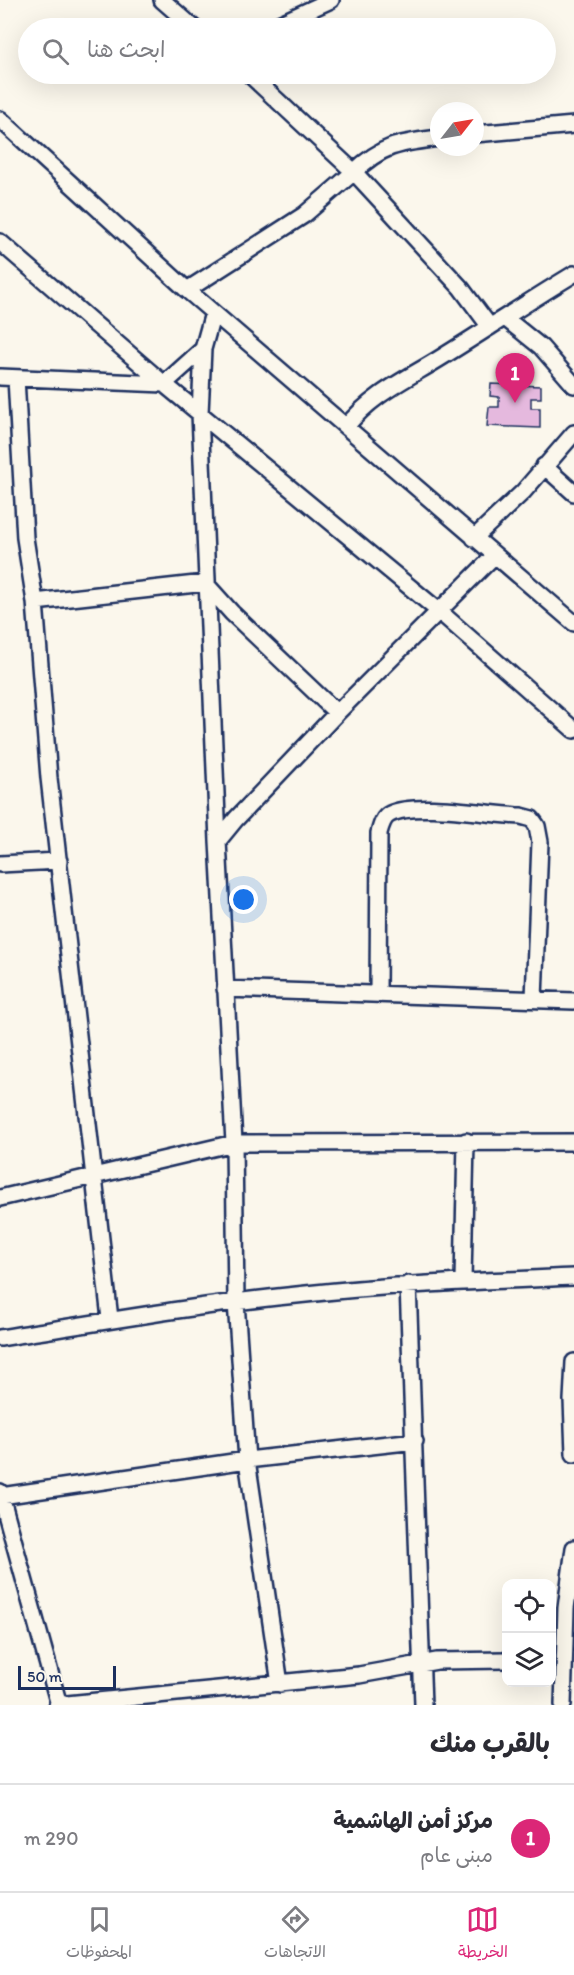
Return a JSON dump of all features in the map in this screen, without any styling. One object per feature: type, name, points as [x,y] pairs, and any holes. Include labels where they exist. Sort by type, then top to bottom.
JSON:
[{"type":"street","points":[[162,0],[183,18]]},
{"type":"street","points":[[292,18],[331,0]]},
{"type":"street","points":[[260,84],[354,172],[462,288],[490,327]]},
{"type":"street","points":[[0,118],[213,313],[574,623]]},
{"type":"street","points":[[484,133],[574,125]]},
{"type":"street","points":[[187,290],[304,215],[375,153],[390,145],[430,139]]},
{"type":"street","points":[[0,242],[164,384],[440,612],[574,730]]},
{"type":"street","points":[[346,427],[358,411],[397,382],[574,274]]},
{"type":"street","points":[[213,313],[203,349],[200,413],[205,583],[234,1143],[236,1302],[247,1460],[280,1684]]},
{"type":"street","points":[[505,318],[541,347],[574,384]]},
{"type":"street","points":[[0,377],[164,384],[203,349]]},
{"type":"street","points":[[16,378],[26,538],[35,602],[59,861],[110,1319]]},
{"type":"street","points":[[474,538],[523,492],[574,433]]},
{"type":"street","points":[[544,466],[574,493]]},
{"type":"street","points":[[218,841],[337,713],[494,556]]},
{"type":"street","points":[[35,602],[205,583]]},
{"type":"street","points":[[205,583],[232,614],[337,713]]},
{"type":"street","points":[[378,994],[379,833],[382,823],[389,814],[413,808],[521,816],[532,819],[537,826],[540,842],[534,999]]},
{"type":"street","points":[[0,864],[59,861]]},
{"type":"street","points":[[225,989],[574,1001]]},
{"type":"street","points":[[463,1280],[466,1141]]},
{"type":"street","points":[[0,1198],[234,1143],[574,1142]]},
{"type":"street","points":[[0,1338],[110,1319],[236,1302],[408,1284],[574,1277]]},
{"type":"street","points":[[408,1284],[423,1705]]},
{"type":"street","points":[[574,1362],[574,1454]]},
{"type":"street","points":[[415,1441],[247,1460],[1,1494],[58,1705],[360,1675],[437,1661],[502,1660]]},
{"type":"street","points":[[563,1705],[566,1608],[574,1548]]},
{"type":"building","points":[[491,384],[541,386],[541,398],[531,398],[531,408],[540,408],[540,428],[487,426],[489,407],[499,407],[499,397],[490,396]]},
{"type":"place","name":"مركز أمن الهاشمية","points":[[515,403]]}]
